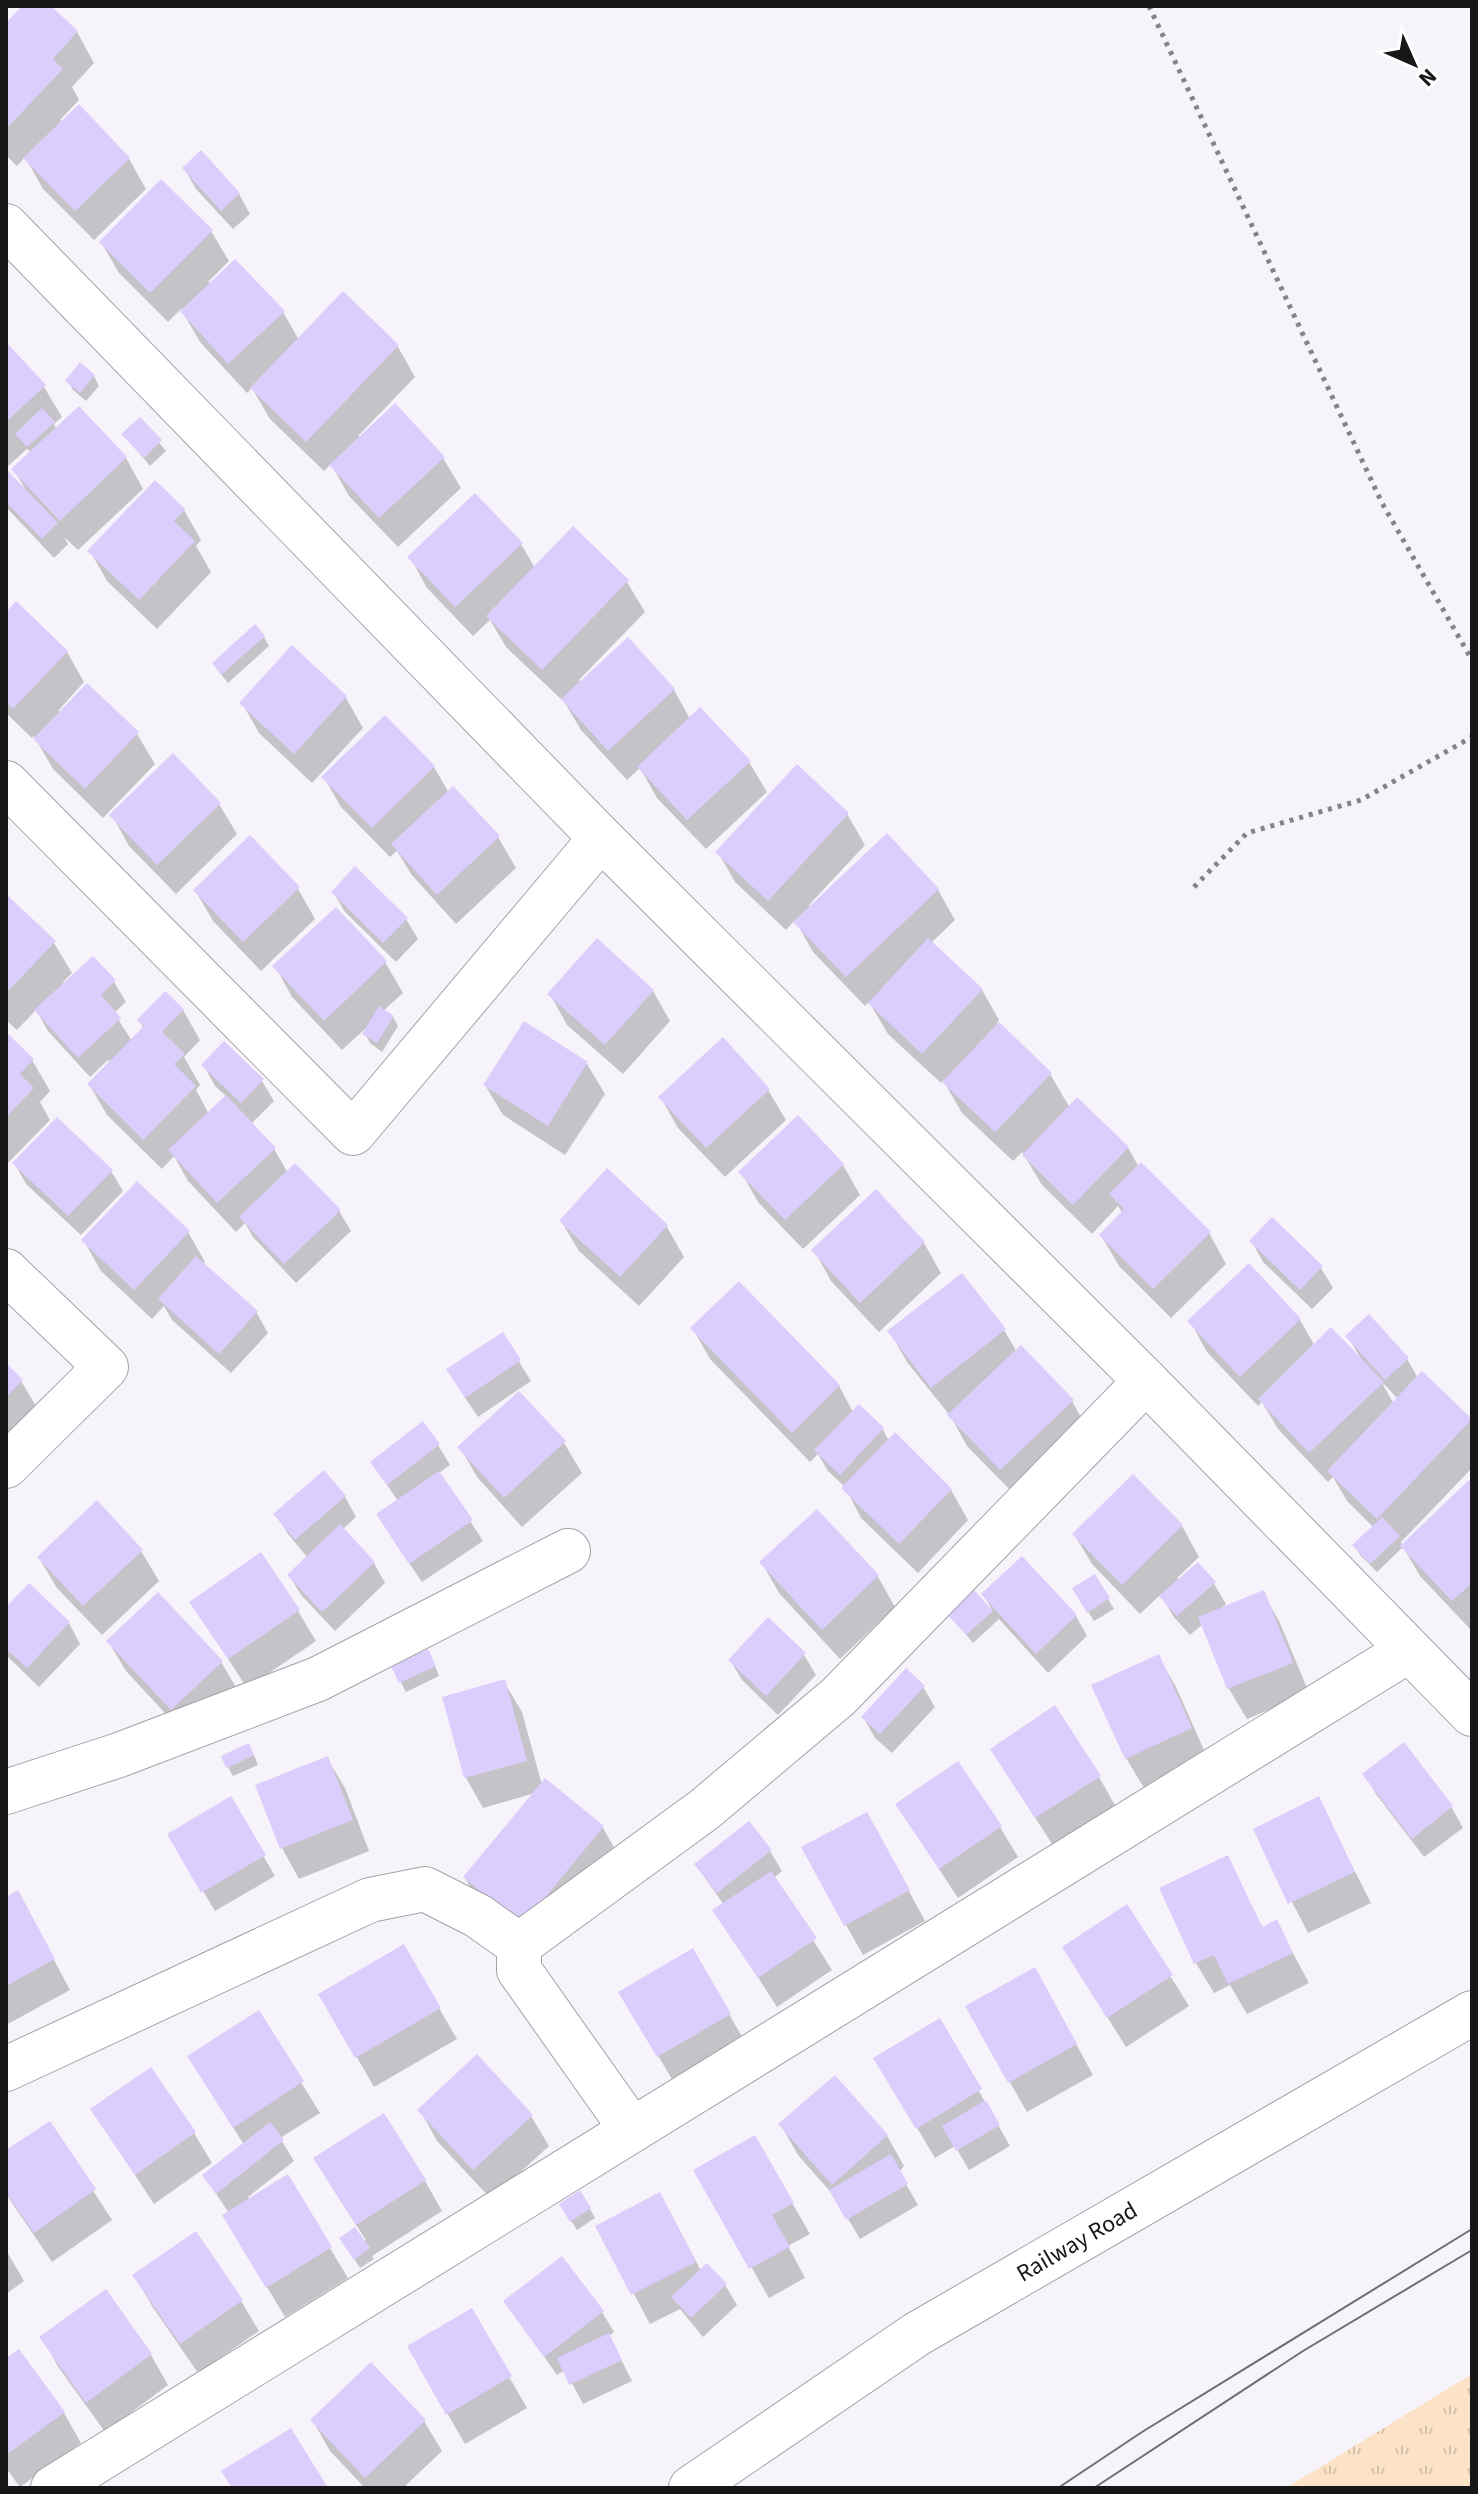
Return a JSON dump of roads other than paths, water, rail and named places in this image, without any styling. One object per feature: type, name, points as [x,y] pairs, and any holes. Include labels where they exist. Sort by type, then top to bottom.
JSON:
[{"type":"street","points":[[6,226],[601,838],[1146,1381],[1472,1714]]},
{"type":"street","points":[[6,783],[353,1133],[601,838]]},
{"type":"street","points":[[6,1271],[106,1367],[6,1466]]},
{"type":"street","points":[[519,1945],[705,1809],[839,1696],[1146,1381]]},
{"type":"street","points":[[6,1792],[119,1755],[318,1679],[568,1551]]},
{"type":"street","points":[[53,2488],[1409,1650]]},
{"type":"street","points":[[6,2069],[370,1900],[425,1889],[478,1916],[519,1945]]},
{"type":"street","points":[[519,1945],[519,1970],[632,2130]]},
{"type":"street","name":"Railway Road","points":[[691,2488],[917,2334],[1472,2013]]},
{"type":"tram line","points":[[1058,2488],[1142,2432],[1472,2229]]},
{"type":"tram line","points":[[1094,2488],[1303,2351],[1472,2250]]}]
